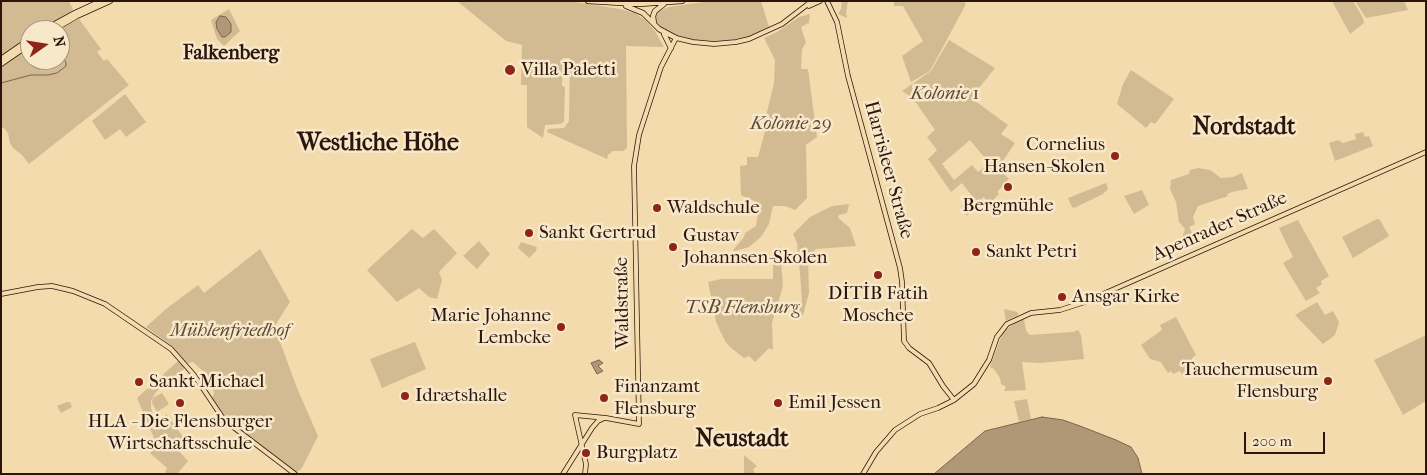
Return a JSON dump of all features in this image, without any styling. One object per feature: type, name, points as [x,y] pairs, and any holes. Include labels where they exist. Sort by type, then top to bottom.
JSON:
[{"type":"highway","points":[[85,10],[101,1]]},
{"type":"highway","points":[[64,20],[110,1]]},
{"type":"highway","points":[[588,1],[620,4],[667,4]]},
{"type":"highway","points":[[655,25],[654,16],[658,7],[682,1]]},
{"type":"highway","points":[[620,4],[643,13],[663,32],[676,38]]},
{"type":"highway","points":[[67,20],[76,14]]},
{"type":"highway","points":[[663,32],[670,48]]},
{"type":"highway","points":[[1,59],[20,46]]},
{"type":"highway","points":[[1,64],[20,51]]},
{"type":"main road","points":[[807,7],[812,1]]},
{"type":"main road","points":[[676,38],[704,44],[736,42],[773,29],[820,1]]},
{"type":"main road","name":"Harrisleer Straße","points":[[827,1],[837,22],[848,76],[900,268],[903,337],[909,348],[929,363],[954,400]]},
{"type":"main road","name":"Waldstraße","points":[[606,418],[638,424],[634,166],[636,145],[644,114],[660,69],[676,38]]},
{"type":"main road","name":"Apenrader Straße","points":[[954,400],[968,390],[979,378],[989,360],[1000,332],[1007,324],[1023,316],[1041,311],[1060,310],[1077,305],[1426,152]]},
{"type":"main road","points":[[1,294],[52,286],[73,291],[105,304],[171,349],[194,375],[218,414],[229,425],[295,474]]},
{"type":"main road","points":[[863,474],[876,452],[895,430],[920,414],[954,400]]},
{"type":"main road","points":[[585,474],[586,464],[575,415],[606,418]]},
{"type":"main road","points":[[588,416],[593,422],[592,428]]},
{"type":"main road","points":[[563,474],[592,428],[598,421],[606,418]]},
{"type":"green space","points":[[1,1],[69,1],[73,10],[56,20],[20,20],[20,43],[1,56]]},
{"type":"green space","points":[[457,1],[569,1],[620,9],[635,13],[645,20],[655,31],[664,47],[626,46],[627,148],[623,151],[613,151],[608,155],[607,159],[547,132],[548,129],[564,128],[569,121],[570,58],[563,58],[562,86],[565,87],[564,122],[545,125],[543,138],[527,127],[527,85],[521,85],[522,45],[506,41]]},
{"type":"green space","points":[[711,1],[761,1],[769,27],[749,37],[718,42],[696,40],[672,34],[660,27],[655,19],[658,11],[669,7]]},
{"type":"green space","points":[[842,1],[848,1],[847,18],[838,14]]},
{"type":"green space","points":[[894,1],[963,1],[966,4],[930,71],[911,82],[902,56],[923,41],[903,6],[894,6]]},
{"type":"green space","points":[[1332,1],[1353,1],[1364,23],[1350,34]]},
{"type":"green space","points":[[1355,1],[1404,1],[1408,10],[1366,18]]},
{"type":"green space","points":[[229,9],[240,31],[224,46],[217,39],[211,20]]},
{"type":"green space","name":"Kolonie 29","points":[[810,14],[809,23],[801,27],[806,43],[802,49],[801,69],[808,69],[817,137],[806,145],[807,198],[795,210],[785,206],[773,206],[769,224],[761,237],[749,247],[735,251],[733,250],[745,233],[756,226],[758,213],[754,201],[741,195],[740,166],[747,165],[747,157],[758,157],[767,124],[766,116],[774,83],[775,60],[764,38],[777,32],[799,17]]},
{"type":"green space","points":[[79,19],[101,49],[97,52],[104,61],[107,59],[129,85],[29,164],[13,148],[8,133],[1,127],[1,68],[20,54],[20,70],[70,70],[70,24]]},
{"type":"green space","name":"Kolonie 1","points":[[949,40],[995,68],[971,98],[1008,125],[1001,134],[1015,143],[998,168],[1009,179],[990,203],[983,197],[967,216],[961,206],[972,196],[962,183],[951,192],[928,159],[937,150],[927,137],[935,130],[917,104],[902,91],[931,71]],"holes":[[[970,140],[989,163],[978,172],[972,165],[954,180],[942,164]]]},
{"type":"green space","points":[[1131,70],[1174,99],[1155,124],[1151,122],[1146,128],[1117,104],[1123,84]]},
{"type":"green space","points":[[125,94],[146,122],[126,137],[120,129],[105,140],[92,121]]},
{"type":"green space","points":[[1363,132],[1365,137],[1369,136],[1373,146],[1335,161],[1329,143],[1338,140],[1343,143],[1356,139],[1355,134]]},
{"type":"green space","points":[[1198,168],[1210,170],[1221,178],[1233,177],[1242,173],[1248,189],[1232,192],[1227,194],[1228,196],[1198,206],[1193,217],[1195,224],[1189,227],[1193,235],[1187,237],[1189,241],[1183,244],[1181,241],[1185,229],[1179,222],[1176,202],[1170,189],[1171,180],[1189,174],[1190,170]]},
{"type":"green space","points":[[1106,183],[1108,189],[1103,194],[1074,208],[1072,207],[1068,198]]},
{"type":"green space","points":[[1142,190],[1149,205],[1134,214],[1124,196]]},
{"type":"green space","points":[[849,204],[847,213],[839,215],[838,218],[850,228],[856,246],[816,249],[808,257],[809,293],[803,315],[797,318],[802,300],[797,243],[793,234],[810,217],[832,206]]},
{"type":"green space","points":[[1377,219],[1380,220],[1389,236],[1353,258],[1342,237]]},
{"type":"green space","points":[[1298,220],[1329,276],[1321,281],[1322,284],[1316,288],[1320,293],[1306,301],[1283,263],[1293,257],[1279,228]]},
{"type":"green space","points":[[412,229],[423,238],[434,229],[457,253],[439,272],[442,280],[437,299],[429,297],[419,288],[397,302],[367,270]]},
{"type":"green space","points":[[479,241],[490,254],[477,269],[463,256]]},
{"type":"green space","points":[[521,242],[537,247],[536,251],[529,258],[518,248]]},
{"type":"green space","name":"TSB Flensburg","points":[[780,247],[783,286],[772,323],[773,350],[769,348],[755,362],[749,356],[744,358],[725,341],[716,322],[708,282],[721,279],[773,279],[773,253]]},
{"type":"green space","name":"Mühlenfriedhof","points":[[260,249],[290,302],[276,324],[276,331],[297,388],[318,436],[302,468],[297,472],[226,418],[212,399],[214,393],[210,378],[193,362],[187,363],[173,347],[146,327],[198,285],[204,293]]},
{"type":"green space","points":[[1317,302],[1325,315],[1333,311],[1339,322],[1335,335],[1323,344],[1295,315]]},
{"type":"green space","points":[[1004,309],[1018,312],[1018,315],[1006,321]]},
{"type":"green space","points":[[1176,317],[1196,355],[1192,358],[1194,369],[1183,376],[1180,371],[1173,374],[1171,371],[1168,373],[1161,362],[1150,359],[1141,345],[1162,330],[1160,325]]},
{"type":"green space","points":[[1024,319],[1026,331],[1030,335],[1078,330],[1081,335],[1084,359],[1040,363],[1022,362],[1026,390],[1004,391],[1006,387],[1001,384],[1000,378],[994,369],[990,367],[1003,332],[1017,321]]},
{"type":"green space","points":[[1426,335],[1426,401],[1403,415],[1374,360]]},
{"type":"green space","points":[[415,342],[426,369],[382,388],[370,359]]},
{"type":"green space","points":[[179,360],[185,368],[156,392],[151,401],[155,421],[160,424],[166,414],[184,438],[175,447],[188,461],[177,474],[167,474],[165,472],[167,468],[150,453],[157,445],[137,398]]},
{"type":"green space","points":[[162,393],[169,404],[157,412],[152,403],[153,398]]},
{"type":"green space","points":[[1027,399],[1031,419],[1019,422],[1014,401]]},
{"type":"green space","points":[[70,402],[72,407],[61,413],[57,406]]},
{"type":"green space","points":[[744,455],[757,466],[753,469],[755,474],[744,474]]},
{"type":"shaded area","points":[[220,16],[226,17],[231,24],[231,32],[225,37],[222,37],[217,29],[216,22]]},
{"type":"shaded area","points":[[599,360],[603,363],[598,366],[603,371],[597,374],[591,363]]},
{"type":"shaded area","points":[[1042,417],[1063,420],[1131,447],[1138,458],[1142,474],[934,474],[985,431]]},
{"type":"waterway","points":[[1,83],[31,75],[48,75],[61,70]]},
{"type":"place","name":"Villa Paletti","points":[[510,70]]},
{"type":"place","name":"Cornelius Hansen-Skolen","points":[[1115,156]]},
{"type":"place","name":"Bergmühle","points":[[1008,187]]},
{"type":"place","name":"Waldschule","points":[[657,208]]},
{"type":"place","name":"Sankt Gertrud","points":[[529,233]]},
{"type":"place","name":"Gustav Johannsen-Skolen","points":[[673,247]]},
{"type":"place","name":"Sankt Petri","points":[[976,252]]},
{"type":"place","name":"DİTİB Fatih Moschee","points":[[878,275]]},
{"type":"place","name":"Ansgar Kirke","points":[[1062,297]]},
{"type":"place","name":"Marie Johanne Lembcke","points":[[561,327]]},
{"type":"place","name":"Tauchermuseum Flensburg","points":[[1328,381]]},
{"type":"place","name":"Sankt Michael","points":[[139,382]]},
{"type":"place","name":"Idrætshalle","points":[[405,396]]},
{"type":"place","name":"Finanzamt Flensburg","points":[[604,398]]},
{"type":"place","name":"HLA - Die Flensburger Wirtschaftsschule","points":[[180,403]]},
{"type":"place","name":"Emil Jessen","points":[[778,403]]},
{"type":"place","name":"Burgplatz","points":[[586,453]]},
{"type":"district","name":"Falkenberg","points":[[231,54]]},
{"type":"district","name":"Nordstadt","points":[[1244,128]]},
{"type":"district","name":"Westliche Höhe","points":[[378,144]]},
{"type":"district","name":"Neustadt","points":[[742,440]]}]
